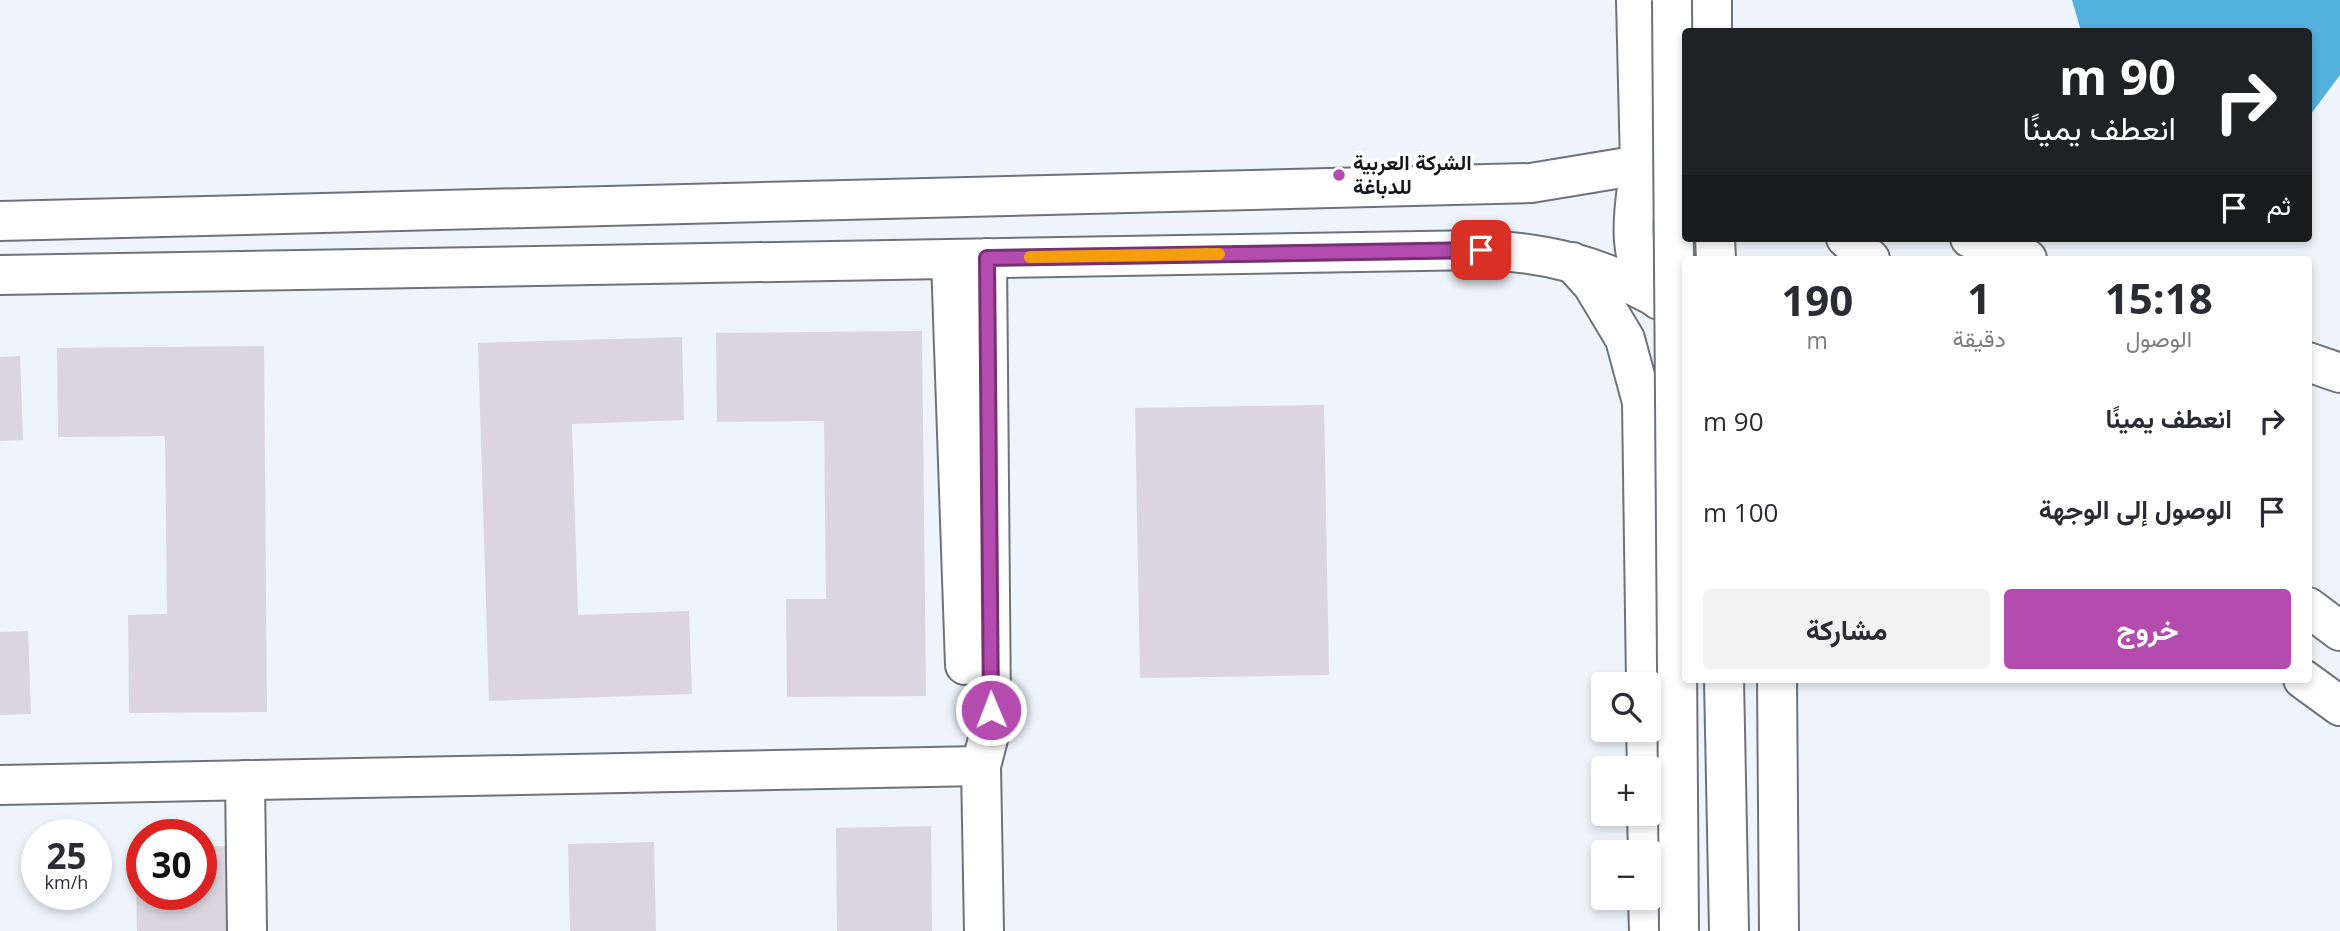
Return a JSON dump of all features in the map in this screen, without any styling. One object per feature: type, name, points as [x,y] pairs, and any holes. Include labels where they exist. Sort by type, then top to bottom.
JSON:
[{"type":"main road","points":[[1636,0],[1640,165],[1633,245],[1640,273],[1671,309]]},
{"type":"main road","points":[[1672,0],[1679,931]]},
{"type":"main road","points":[[1712,0],[1712,28]]},
{"type":"main road","points":[[0,221],[1473,186],[1531,183],[1640,165],[1682,147]]},
{"type":"main road","points":[[1851,242],[1867,256]]},
{"type":"main road","points":[[1980,242],[2019,256]]},
{"type":"main road","points":[[0,275],[1481,250],[1527,252],[1570,260],[1600,270],[1671,309]]},
{"type":"main road","points":[[969,259],[966,711],[970,736],[981,766],[984,931]]},
{"type":"main road","points":[[1570,260],[1592,284],[1625,340],[1642,402],[1646,672]]},
{"type":"main road","points":[[2312,363],[2340,373]]},
{"type":"main road","points":[[2312,610],[2340,631]]},
{"type":"main road","points":[[1724,683],[1729,931]]},
{"type":"main road","points":[[1777,683],[1779,931]]},
{"type":"main road","points":[[2309,683],[2340,706]]},
{"type":"main road","points":[[0,785],[981,766]]},
{"type":"main road","points":[[245,780],[247,931]]},
{"type":"main road","points":[[1648,910],[1648,931]]},
{"type":"water","points":[[2072,0],[2340,0],[2340,75],[2312,113],[2312,28],[2080,28]]},
{"type":"building","points":[[922,331],[926,696],[787,697],[786,599],[826,599],[824,421],[717,422],[716,333]]},
{"type":"building","points":[[682,337],[684,420],[572,424],[578,615],[689,611],[692,694],[489,701],[478,343]]},
{"type":"building","points":[[264,346],[267,712],[129,713],[128,615],[167,614],[165,436],[58,437],[57,348]]},
{"type":"building","points":[[20,356],[23,440],[0,441],[0,357]]},
{"type":"building","points":[[1324,405],[1329,675],[1140,678],[1135,408]]},
{"type":"building","points":[[28,631],[31,714],[0,715],[0,632]]},
{"type":"building","points":[[931,826],[932,931],[837,931],[836,828]]},
{"type":"building","points":[[654,842],[656,931],[570,931],[568,844]]},
{"type":"building","points":[[217,846],[227,846],[229,931],[137,931],[136,910],[217,910]]},
{"type":"slow traffic","points":[[1030,257],[1219,254]]},
{"type":"place","name":"الشركة العربية للدباغة","points":[[1339,175]]},
{"type":"route","points":[[991,710],[987,258],[1481,250]]}]
